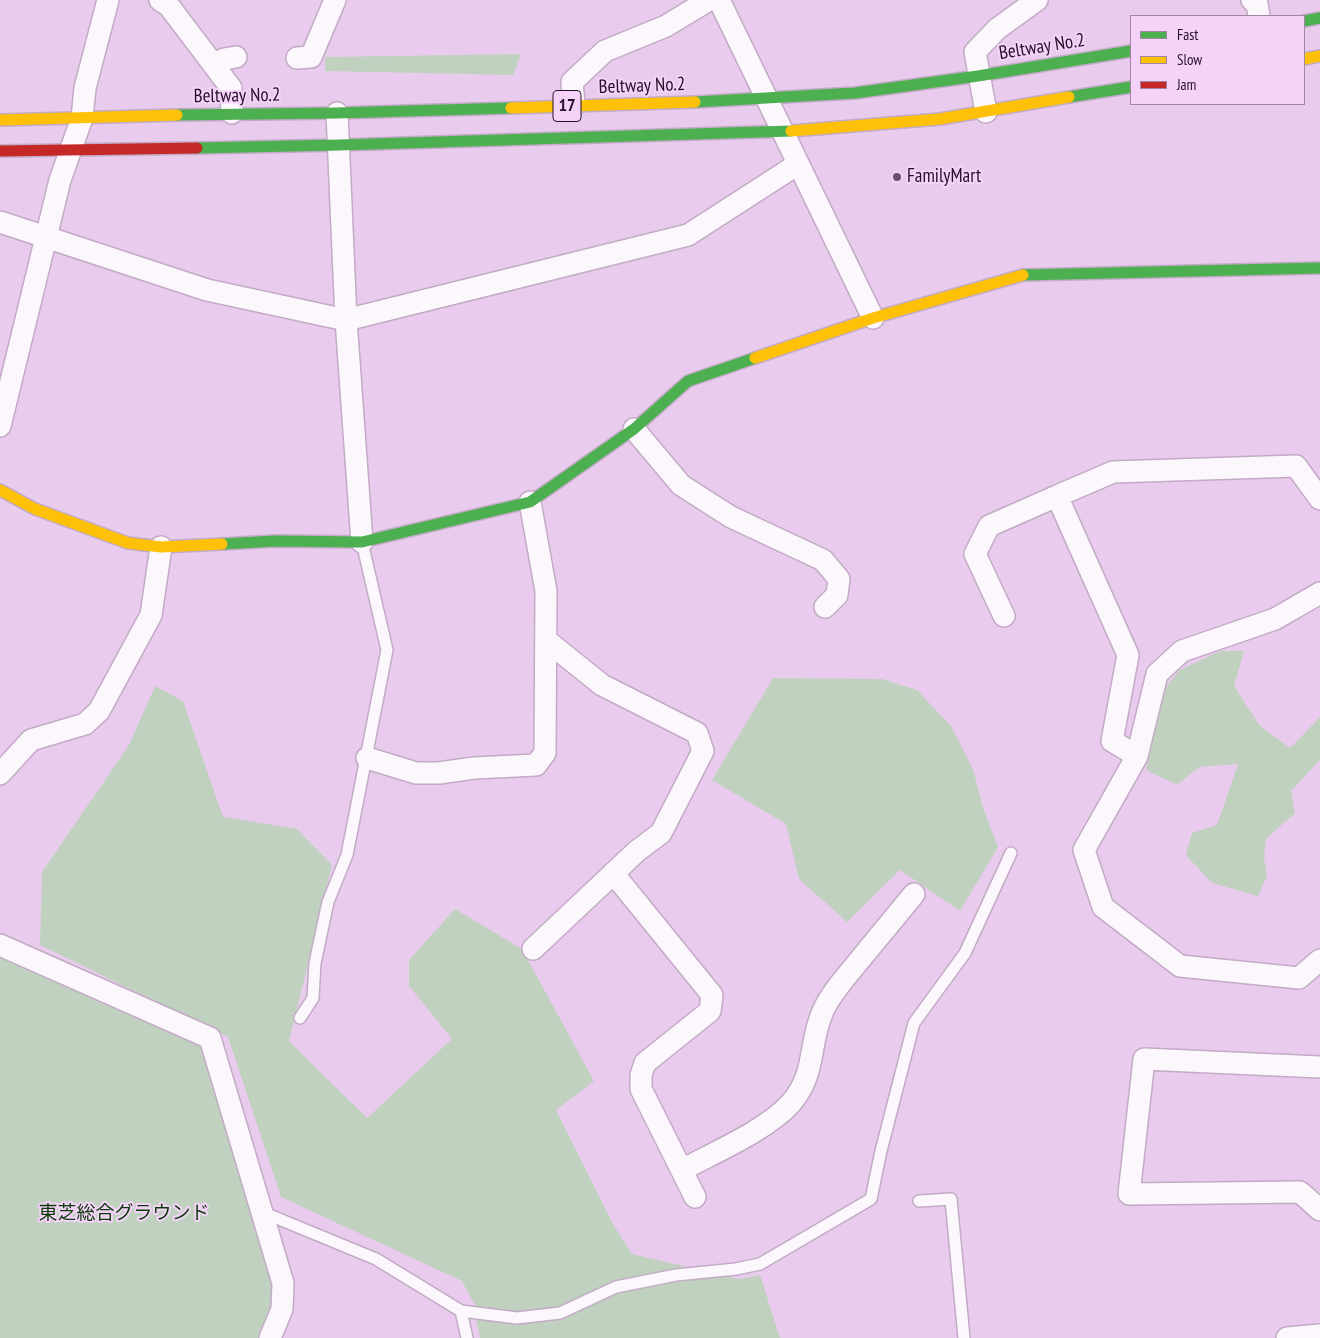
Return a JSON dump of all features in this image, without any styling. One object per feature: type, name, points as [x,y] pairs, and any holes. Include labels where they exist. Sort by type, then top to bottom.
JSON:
[{"type":"main road","points":[[1305,21],[1320,18]]},
{"type":"main road","name":"Beltway No.2","points":[[0,120],[232,113],[338,113],[766,98],[855,93],[978,76],[1130,51]]},
{"type":"main road","points":[[1305,59],[1320,56]]},
{"type":"main road","name":"17","points":[[0,151],[340,145],[784,132],[940,119],[1130,88]]},
{"type":"main road","points":[[0,490],[36,509],[128,543],[161,547],[275,541],[362,542],[530,502],[634,429],[688,381],[873,318],[1022,275],[1320,268]]},
{"type":"street","points":[[0,426],[60,180],[72,151],[82,118],[85,88],[108,0]]},
{"type":"street","points":[[160,0],[169,6],[231,88],[232,113]]},
{"type":"street","points":[[297,58],[311,57],[335,0]]},
{"type":"street","points":[[986,112],[975,52],[997,29],[1037,0]]},
{"type":"street","points":[[1252,0],[1257,4],[1259,15]]},
{"type":"street","points":[[574,105],[572,82],[605,51],[666,26],[709,1],[784,132],[873,318]]},
{"type":"street","points":[[215,66],[224,59],[236,57]]},
{"type":"street","points":[[338,113],[346,320],[362,542]]},
{"type":"street","points":[[0,222],[207,290],[346,320],[688,235],[798,164]]},
{"type":"street","points":[[634,429],[680,485],[731,517],[823,560],[839,579],[837,595],[826,607]]},
{"type":"street","points":[[1004,616],[975,554],[988,526],[1113,472],[1296,466],[1320,499]]},
{"type":"street","points":[[1057,496],[1128,655],[1112,742],[1137,756]]},
{"type":"street","points":[[366,758],[416,773],[439,773],[474,768],[536,765],[545,753],[546,591],[530,502]]},
{"type":"street","points":[[0,774],[31,740],[85,724],[99,711],[151,615],[161,547]]},
{"type":"street","points":[[1320,593],[1275,619],[1182,651],[1157,674],[1137,756],[1084,850],[1103,907],[1180,966],[1299,978],[1320,960]]},
{"type":"street","points":[[533,949],[613,873],[661,833],[703,751],[697,733],[602,685],[546,640]]},
{"type":"street","points":[[613,873],[712,995],[710,1011],[645,1063],[641,1075],[641,1089],[695,1197]]},
{"type":"street","points":[[682,1170],[769,1123],[790,1104],[803,1088],[810,1069],[815,1031],[823,1009],[839,985],[914,894]]},
{"type":"street","points":[[0,945],[210,1038],[283,1283],[282,1309],[270,1338]]},
{"type":"street","points":[[1320,1067],[1144,1059],[1129,1194],[1300,1192],[1320,1210]]},
{"type":"street","points":[[1287,1338],[1320,1336]]},
{"type":"lane","points":[[300,1018],[313,998],[315,963],[328,902],[347,855],[387,650],[362,542]]},
{"type":"lane","points":[[262,1212],[376,1259],[461,1311],[517,1318],[560,1313],[616,1287],[676,1275],[736,1269],[760,1264],[871,1199],[881,1151],[914,1023],[965,953],[1010,853]]},
{"type":"lane","points":[[918,1201],[951,1199],[964,1338]]},
{"type":"lane","points":[[461,1311],[467,1338]]},
{"type":"green space","points":[[521,54],[513,75],[325,71],[325,57]]},
{"type":"green space","points":[[1220,651],[1244,651],[1234,686],[1260,726],[1290,748],[1320,717],[1320,760],[1291,791],[1295,813],[1266,839],[1264,857],[1267,876],[1258,896],[1212,883],[1186,855],[1192,833],[1217,825],[1238,764],[1199,767],[1177,785],[1146,770],[1160,694],[1180,670]]},
{"type":"green space","points":[[773,678],[882,679],[917,690],[951,726],[973,769],[983,808],[998,847],[960,911],[900,870],[847,922],[799,879],[786,824],[712,780]]},
{"type":"green space","points":[[155,686],[183,701],[223,817],[297,829],[332,865],[289,1041],[367,1118],[452,1039],[409,986],[409,960],[455,909],[522,949],[594,1081],[556,1110],[613,1224],[632,1254],[739,1279],[760,1275],[780,1338],[480,1338],[476,1320],[483,1320],[462,1281],[281,1197],[228,1037],[40,945],[42,872],[129,745]]},
{"type":"green space","name":"東芝総合グラウンド","points":[[0,956],[207,1048],[277,1293],[260,1338],[0,1338]]},
{"type":"traffic: fast","points":[[1305,21],[1320,18]]},
{"type":"traffic: fast","points":[[695,102],[855,93],[978,76],[1130,51]]},
{"type":"traffic: fast","points":[[1069,97],[1130,87]]},
{"type":"traffic: fast","points":[[177,115],[511,108]]},
{"type":"traffic: fast","points":[[197,148],[791,131]]},
{"type":"traffic: fast","points":[[1023,275],[1320,268]]},
{"type":"traffic: fast","points":[[222,544],[275,541],[362,542],[530,502],[634,429],[688,381],[755,358]]},
{"type":"traffic: slow","points":[[1305,59],[1320,56]]},
{"type":"traffic: slow","points":[[791,131],[940,119],[1069,97]]},
{"type":"traffic: slow","points":[[511,108],[695,102]]},
{"type":"traffic: slow","points":[[0,120],[177,115]]},
{"type":"traffic: slow","points":[[755,358],[873,318],[1023,275]]},
{"type":"traffic: slow","points":[[0,490],[35,509],[128,543],[161,547],[222,544]]},
{"type":"traffic: jam","points":[[0,151],[197,148]]},
{"type":"place","name":"FamilyMart","points":[[897,177]]}]
